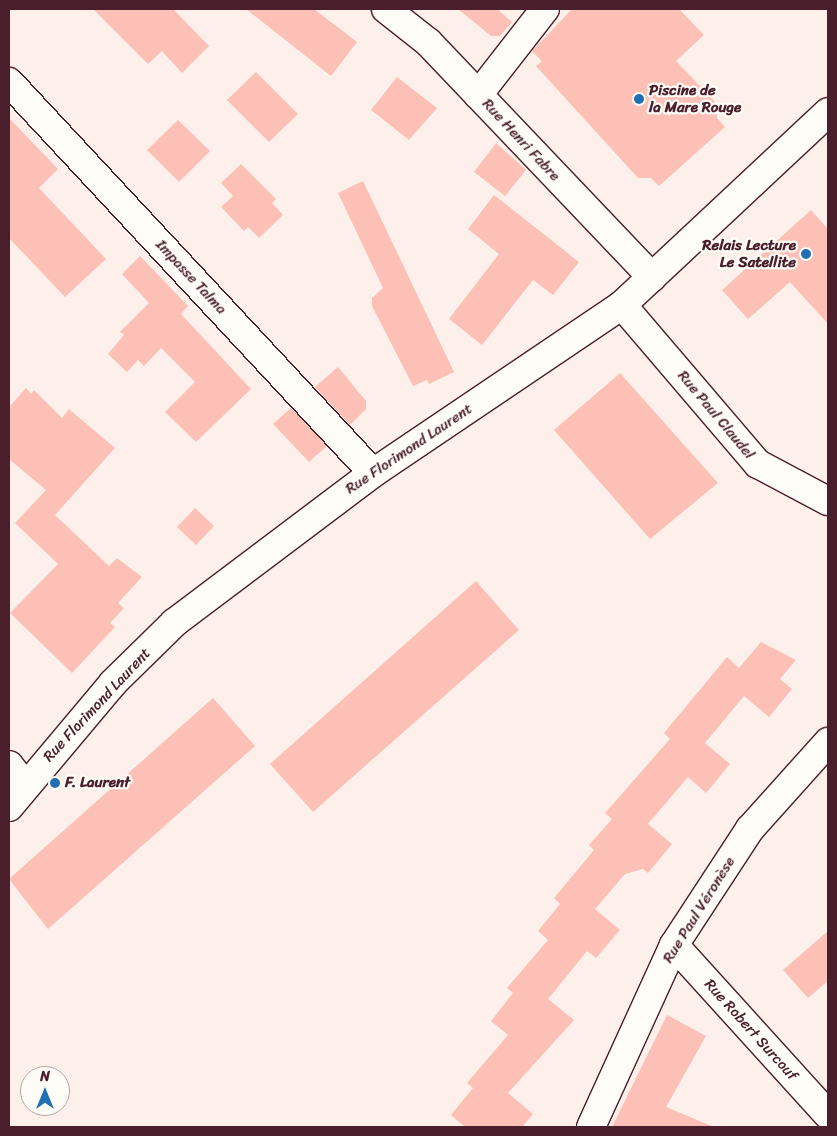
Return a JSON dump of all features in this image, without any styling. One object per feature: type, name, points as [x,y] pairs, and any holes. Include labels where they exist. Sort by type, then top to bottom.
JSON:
[{"type":"street","name":"Rue Henri Fabre","points":[[386,9],[428,42],[652,277]]},
{"type":"street","points":[[478,95],[545,9]]},
{"type":"street","name":"Impasse Talma","points":[[9,82],[372,473]]},
{"type":"street","name":"Rue Florimond Laurent","points":[[9,807],[16,775],[174,623],[372,473],[622,304],[828,112]]},
{"type":"street","name":"Rue Paul Claudel","points":[[622,304],[758,464],[828,501]]},
{"type":"street","name":"Rue Paul Véronèse","points":[[591,1127],[674,945],[750,829],[828,742]]},
{"type":"street","name":"Rue Robert Surcouf","points":[[674,945],[828,1115]]},
{"type":"building","points":[[93,9],[173,9],[209,46],[182,73],[162,51],[148,64]]},
{"type":"building","points":[[246,9],[314,9],[357,42],[331,76]]},
{"type":"building","points":[[458,9],[497,9],[512,22],[500,36],[491,36]]},
{"type":"building","name":"Piscine de la Mare Rouge","points":[[572,9],[679,9],[704,35],[676,61],[717,104],[717,118],[725,127],[659,186],[651,178],[638,178],[536,66],[542,61],[532,51]]},
{"type":"building","points":[[256,72],[298,114],[269,142],[227,100]]},
{"type":"building","points":[[397,77],[437,108],[409,140],[371,110]]},
{"type":"building","points":[[9,118],[58,169],[39,188],[106,259],[65,297],[9,238]]},
{"type":"building","points":[[178,120],[210,151],[179,182],[147,150]]},
{"type":"building","points":[[496,143],[526,170],[505,196],[474,172]]},
{"type":"building","points":[[241,164],[276,199],[272,203],[283,215],[259,238],[248,227],[244,231],[221,207],[233,196],[221,183]]},
{"type":"building","points":[[363,181],[454,372],[429,384],[427,380],[413,386],[372,306],[372,298],[383,288],[338,193]]},
{"type":"building","points":[[494,195],[579,262],[553,295],[533,280],[482,345],[449,319],[499,254],[468,229]]},
{"type":"building","points":[[811,210],[828,229],[828,324],[790,282],[748,319],[722,290]]},
{"type":"building","points":[[140,256],[188,306],[181,314],[251,389],[196,442],[165,412],[195,382],[161,348],[144,366],[138,360],[127,372],[108,354],[124,335],[120,332],[149,303],[122,274]]},
{"type":"building","points":[[338,367],[366,401],[366,409],[350,425],[315,387]]},
{"type":"building","points":[[620,373],[718,483],[650,539],[554,430]]},
{"type":"building","points":[[26,388],[31,394],[34,390],[62,418],[69,409],[115,448],[55,515],[109,566],[117,558],[142,577],[118,603],[124,608],[110,623],[115,627],[72,673],[10,613],[58,564],[15,523],[46,490],[9,459],[9,407]]},
{"type":"building","points":[[291,408],[327,446],[309,462],[273,424]]},
{"type":"building","points":[[195,508],[214,526],[196,545],[177,527]]},
{"type":"building","points":[[476,581],[519,630],[313,812],[270,764]]},
{"type":"building","points":[[761,642],[796,660],[780,679],[792,689],[769,717],[744,696],[705,743],[730,764],[706,793],[688,777],[648,824],[672,844],[648,873],[643,869],[625,874],[595,909],[620,930],[596,958],[587,951],[548,999],[574,1020],[508,1093],[533,1114],[522,1127],[465,1127],[451,1115],[473,1088],[467,1083],[508,1035],[491,1021],[513,993],[507,988],[548,940],[538,931],[560,904],[554,898],[594,850],[589,845],[612,819],[605,813],[670,739],[664,733],[727,657],[739,668]]},
{"type":"building","points":[[213,698],[255,746],[48,929],[9,879]]},
{"type":"building","points":[[828,931],[828,981],[808,998],[783,970]]},
{"type":"building","points":[[667,1015],[706,1036],[666,1107],[714,1127],[612,1127]]},
{"type":"place","name":"Piscine de la Mare Rouge","points":[[639,99]]},
{"type":"place","name":"Relais Lecture Le Satellite","points":[[806,254]]},
{"type":"place","name":"F. Laurent","points":[[55,783]]}]
